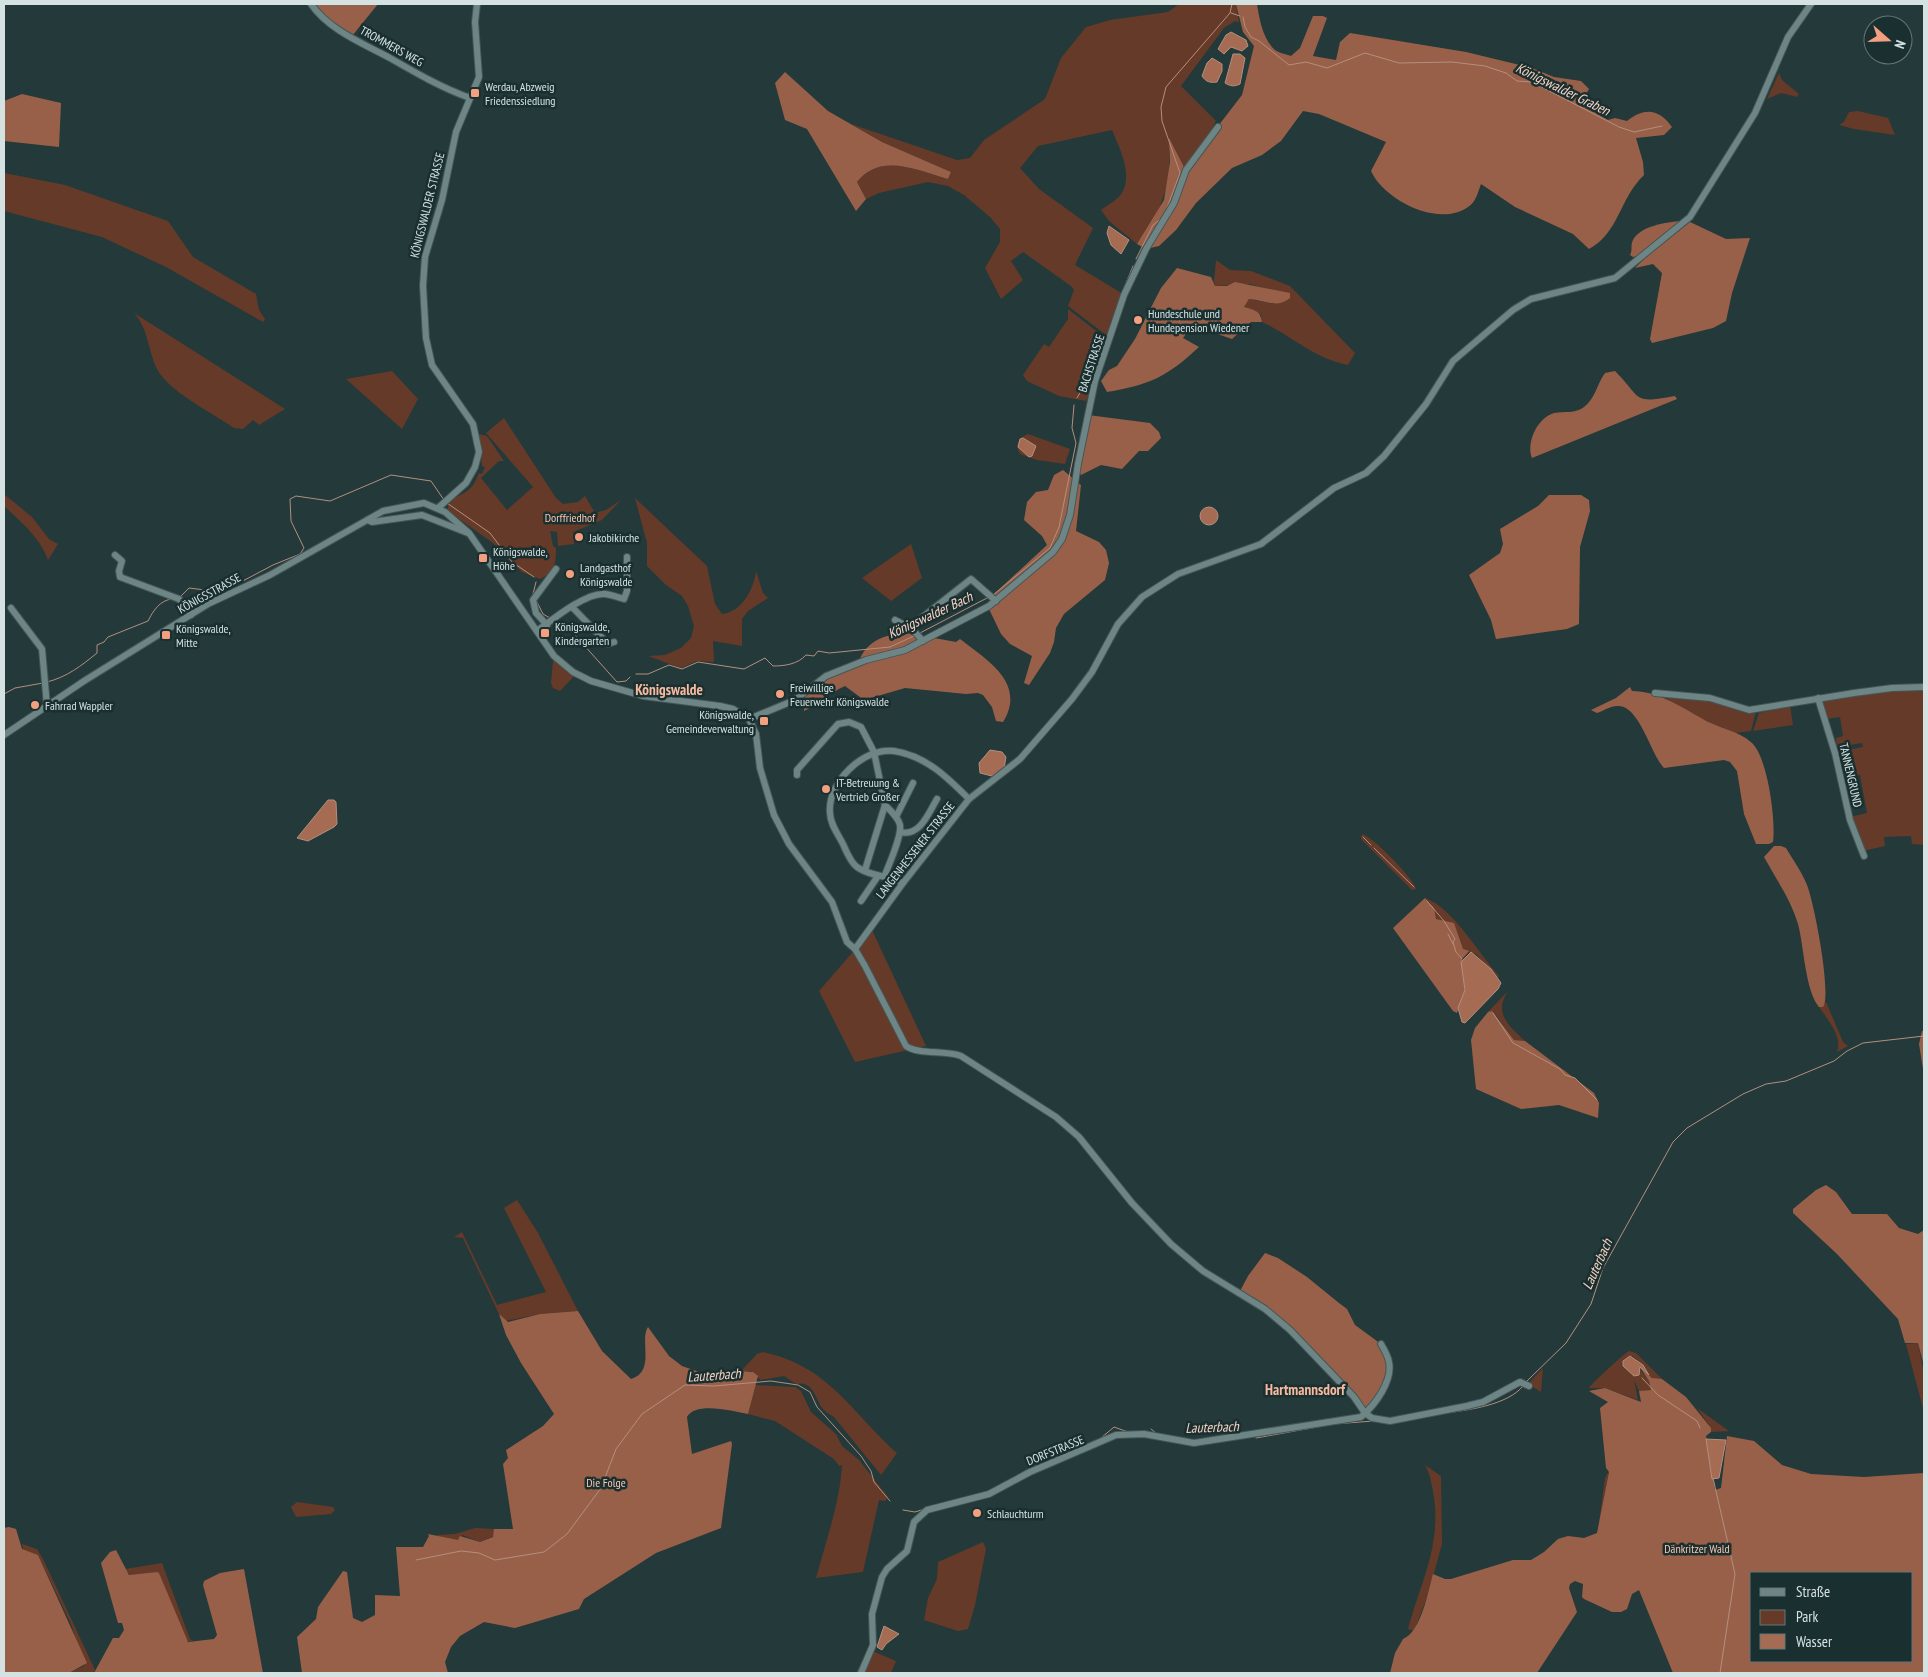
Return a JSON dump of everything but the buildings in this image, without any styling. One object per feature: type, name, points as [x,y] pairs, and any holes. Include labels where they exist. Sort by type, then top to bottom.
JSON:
[{"type":"street","name":"TROMMERS WEG","points":[[311,4],[318,15],[339,30],[450,91],[470,98]]},
{"type":"street","name":"KÖNIGSWALDER STRASSE","points":[[440,505],[466,483],[475,467],[478,444],[473,424],[432,365],[426,338],[423,272],[429,239],[442,200],[456,132],[476,86],[480,68],[475,22],[477,4]]},
{"type":"street","name":"LANGENHESSENER STRASSE","points":[[855,949],[903,883],[969,799],[1025,754],[1079,691],[1118,624],[1130,609],[1152,589],[1178,574],[1261,544],[1334,488],[1366,473],[1384,456],[1426,404],[1458,357],[1513,310],[1531,299],[1615,278],[1690,217],[1755,113],[1788,37],[1811,4]]},
{"type":"street","name":"BACHSTRASSE","points":[[749,719],[795,700],[826,676],[866,660],[905,650],[923,641],[992,598],[1053,552],[1062,539],[1070,515],[1078,464],[1096,381],[1124,295],[1146,249],[1174,202],[1186,170],[1218,127]]},
{"type":"street","name":"KÖNIGSSTRASSE","points":[[4,735],[192,615],[383,511],[412,504],[440,505]]},
{"type":"street","points":[[440,505],[469,533],[557,660],[574,672],[591,681],[643,696],[726,707],[749,719],[756,734],[760,768],[774,815],[789,844],[832,902],[847,942],[855,949],[903,1044],[914,1050],[944,1051],[961,1056],[1056,1117],[1080,1137],[1132,1203],[1171,1244],[1203,1271],[1265,1309],[1290,1330],[1354,1397],[1365,1413],[1372,1418],[1390,1421],[1467,1406],[1483,1402],[1518,1383],[1527,1385]]},
{"type":"street","points":[[368,520],[372,522],[422,515],[469,533]]},
{"type":"street","points":[[115,554],[122,561],[119,571],[120,577],[177,598],[192,615]]},
{"type":"street","points":[[537,632],[572,607],[598,594],[624,599],[627,591],[627,557]]},
{"type":"street","points":[[546,625],[534,609],[535,597],[556,569]]},
{"type":"street","points":[[914,631],[971,579],[992,598]]},
{"type":"street","points":[[572,607],[608,644],[614,642]]},
{"type":"street","points":[[11,608],[42,650],[47,706]]},
{"type":"street","points":[[895,620],[914,631],[923,641]]},
{"type":"street","points":[[1655,693],[1710,698],[1749,710],[1892,688],[1924,687]]},
{"type":"street","name":"TANNENGRUND","points":[[1818,698],[1835,753],[1850,820],[1864,856]]},
{"type":"street","points":[[797,775],[797,770],[825,737],[840,723],[849,722],[858,726],[874,752],[885,805],[865,870]]},
{"type":"street","points":[[903,883],[856,867],[832,823],[829,812],[833,796],[849,768],[874,752],[893,751],[923,761],[946,776],[969,799]]},
{"type":"street","points":[[896,816],[913,783]]},
{"type":"street","points":[[900,832],[910,834],[917,830],[936,800]]},
{"type":"street","points":[[861,901],[882,876],[900,832],[896,816],[885,805]]},
{"type":"street","points":[[1365,1413],[1377,1398],[1386,1382],[1390,1369],[1389,1360],[1381,1344]]},
{"type":"street","name":"DORFSTRASSE","points":[[861,1673],[873,1645],[872,1614],[882,1578],[887,1570],[907,1551],[914,1522],[927,1510],[989,1494],[1030,1472],[1116,1435],[1144,1434],[1185,1443],[1202,1442],[1361,1416],[1365,1413]]},
{"type":"green space","points":[[309,4],[378,4],[352,36],[340,29]]},
{"type":"green space","points":[[1179,4],[1236,4],[1239,22],[1235,21],[1224,28],[1181,86],[1216,121],[1209,134],[1184,167],[1169,150],[1166,188],[1158,212],[1137,244],[1109,221],[1101,210],[1120,196],[1126,182],[1125,166],[1121,151],[1112,130],[1038,146],[1020,168],[1039,189],[1093,228],[1075,265],[1123,294],[1110,338],[1068,306],[1074,290],[1071,286],[1023,252],[1011,261],[1023,280],[1001,299],[985,268],[1000,242],[1000,229],[990,217],[964,195],[948,186],[928,182],[879,193],[866,199],[857,182],[866,173],[877,168],[888,165],[899,166],[948,179],[951,172],[882,142],[851,124],[957,160],[970,158],[984,140],[1045,99],[1061,58],[1086,27],[1110,20],[1168,12]]},
{"type":"green space","points":[[1236,4],[1257,4],[1260,22],[1267,41],[1275,50],[1291,56],[1300,48],[1313,16],[1323,16],[1327,18],[1313,56],[1336,60],[1340,42],[1350,33],[1466,52],[1532,68],[1554,77],[1581,81],[1589,89],[1580,104],[1608,120],[1615,118],[1627,121],[1634,116],[1651,112],[1662,116],[1672,127],[1664,135],[1636,138],[1643,162],[1644,175],[1629,194],[1607,234],[1589,249],[1573,234],[1515,207],[1481,184],[1473,202],[1456,213],[1442,214],[1414,208],[1388,192],[1371,171],[1386,142],[1319,114],[1303,111],[1281,141],[1262,155],[1232,168],[1196,203],[1176,230],[1159,246],[1146,249],[1137,244],[1164,200],[1170,162],[1169,138],[1185,169],[1242,95],[1254,46],[1243,32]]},
{"type":"green space","points":[[785,72],[828,111],[882,142],[951,172],[948,179],[900,166],[888,165],[877,168],[866,173],[857,182],[866,199],[856,211],[807,129],[785,120],[775,83]]},
{"type":"green space","points":[[1779,73],[1782,80],[1799,94],[1797,97],[1781,93],[1767,99]]},
{"type":"green space","points":[[22,94],[61,103],[59,147],[4,141],[4,101]]},
{"type":"green space","points":[[1858,111],[1888,118],[1895,135],[1839,125],[1844,122],[1849,112]]},
{"type":"green space","points":[[4,173],[65,185],[168,221],[193,257],[256,294],[259,310],[265,319],[263,322],[166,267],[102,237],[4,211]]},
{"type":"green space","points":[[1681,221],[1638,256],[1633,257],[1630,255],[1633,240],[1641,231],[1662,224]]},
{"type":"green space","points":[[1690,222],[1726,239],[1750,238],[1732,293],[1726,321],[1713,328],[1652,343],[1650,339],[1662,273],[1653,264],[1635,268]]},
{"type":"green space","points":[[1216,260],[1230,270],[1251,271],[1290,286],[1355,353],[1348,365],[1325,358],[1314,352],[1262,322],[1261,315],[1244,307],[1249,299],[1274,304],[1267,289],[1250,284],[1215,286]]},
{"type":"green space","points":[[1177,268],[1211,277],[1215,286],[1227,286],[1235,282],[1290,293],[1290,298],[1280,303],[1249,299],[1244,307],[1258,313],[1262,322],[1251,322],[1232,339],[1200,328],[1189,330],[1183,338],[1199,347],[1177,366],[1146,383],[1107,392],[1101,381],[1109,370],[1117,366],[1135,339],[1161,288]]},
{"type":"green space","points":[[1068,309],[1109,341],[1086,401],[1059,396],[1027,381],[1023,375],[1044,344],[1049,347],[1068,319]]},
{"type":"green space","points":[[134,313],[285,409],[259,425],[253,420],[243,429],[234,428],[202,408],[179,393],[162,376],[153,360],[142,325]]},
{"type":"green space","points":[[392,371],[418,399],[402,429],[346,379]]},
{"type":"green space","points":[[1615,371],[1639,397],[1651,399],[1675,396],[1677,399],[1532,458],[1532,438],[1538,425],[1554,413],[1573,411],[1584,407],[1591,400],[1605,373]]},
{"type":"green space","points":[[1088,415],[1150,423],[1159,432],[1161,438],[1148,451],[1139,451],[1122,469],[1101,465],[1081,475],[1077,469]]},
{"type":"green space","name":"Dorffriedhof","points":[[504,418],[556,498],[563,504],[578,502],[585,496],[595,513],[606,510],[621,500],[602,520],[573,532],[574,544],[558,546],[557,532],[550,531],[553,546],[556,548],[555,563],[552,570],[540,579],[522,572],[493,543],[448,511],[449,503],[469,489],[479,473],[482,474],[485,467],[482,466],[479,434],[487,436],[504,461],[499,461],[481,478],[507,510],[533,487],[486,433]]},
{"type":"green space","points":[[1028,434],[1070,449],[1065,464],[1037,460],[1020,454],[1017,448],[1018,442]]},
{"type":"green space","points":[[1063,470],[1081,485],[1076,531],[1099,542],[1106,550],[1109,563],[1105,580],[1064,614],[1056,628],[1050,653],[1029,685],[1024,683],[1032,656],[1010,644],[1001,634],[989,609],[993,595],[1047,545],[1042,536],[1024,520],[1027,502],[1036,492],[1048,490],[1054,475]]},
{"type":"green space","points":[[4,494],[32,517],[49,539],[58,544],[48,560],[35,537],[4,506]]},
{"type":"green space","points":[[1549,495],[1581,495],[1589,500],[1590,511],[1580,547],[1579,624],[1567,629],[1496,639],[1491,620],[1469,575],[1500,553],[1503,544],[1500,529],[1538,506]]},
{"type":"green space","points":[[635,498],[707,566],[715,604],[722,614],[735,609],[746,599],[753,585],[756,571],[763,593],[768,598],[748,611],[742,619],[742,646],[713,641],[714,662],[697,661],[681,668],[648,656],[665,655],[681,648],[691,638],[694,626],[688,606],[682,596],[666,585],[647,566],[647,543]]},
{"type":"green space","points":[[911,544],[922,578],[891,601],[862,578]]},
{"type":"green space","points":[[907,633],[956,642],[960,639],[992,664],[1007,684],[1010,696],[1009,708],[1003,722],[996,721],[992,707],[983,695],[978,693],[966,694],[905,688],[864,700],[845,686],[804,711],[804,695],[820,677],[837,672],[859,661],[862,654],[872,643],[892,635]]},
{"type":"green space","points":[[555,660],[575,675],[560,691],[553,688],[551,683],[553,661]]},
{"type":"green space","points":[[1630,687],[1632,691],[1659,696],[1668,700],[1707,721],[1740,735],[1752,743],[1758,751],[1770,791],[1774,833],[1773,842],[1769,844],[1756,844],[1744,814],[1737,771],[1730,762],[1724,760],[1664,768],[1639,723],[1626,708],[1616,706],[1597,713],[1591,710],[1616,698]]},
{"type":"green space","points":[[1924,690],[1924,845],[1912,844],[1911,836],[1884,837],[1885,846],[1863,851],[1850,817],[1867,813],[1860,775],[1852,776],[1848,750],[1863,747],[1862,743],[1837,747],[1836,738],[1843,736],[1840,717],[1826,719],[1822,700],[1889,691]]},
{"type":"green space","points":[[1660,695],[1704,699],[1756,711],[1751,731],[1736,733],[1703,720]]},
{"type":"green space","points":[[1790,705],[1793,725],[1753,731],[1759,713]]},
{"type":"green space","points":[[1362,834],[1375,842],[1392,858],[1408,876],[1416,889],[1412,890],[1361,839]]},
{"type":"green space","points":[[1774,846],[1786,848],[1807,885],[1818,928],[1824,968],[1825,999],[1823,1007],[1819,1007],[1811,990],[1795,915],[1764,857]]},
{"type":"green space","points":[[1425,898],[1435,903],[1455,921],[1499,976],[1498,978],[1476,954],[1469,952],[1462,959],[1435,917],[1431,904]]},
{"type":"green space","points":[[1425,898],[1434,908],[1436,919],[1454,923],[1463,949],[1469,951],[1462,959],[1465,990],[1457,1013],[1453,1011],[1393,928]]},
{"type":"green space","points":[[872,930],[926,1046],[855,1062],[819,991]]},
{"type":"green space","points":[[1508,991],[1502,1006],[1505,1019],[1525,1041],[1514,1040],[1495,1014],[1488,1012]]},
{"type":"green space","points":[[1826,1002],[1843,1042],[1848,1046],[1837,1052],[1838,1040],[1836,1035],[1819,1007]]},
{"type":"green space","points":[[1492,1011],[1514,1040],[1525,1041],[1594,1093],[1599,1103],[1598,1118],[1559,1105],[1521,1109],[1476,1089],[1471,1040],[1475,1028],[1488,1012]]},
{"type":"green space","points":[[1922,1031],[1924,1031],[1924,1075],[1919,1044]]},
{"type":"green space","points":[[1826,1185],[1836,1192],[1852,1214],[1887,1214],[1899,1228],[1918,1234],[1924,1230],[1924,1366],[1918,1343],[1905,1343],[1898,1319],[1837,1254],[1793,1213],[1793,1209],[1816,1190]]},
{"type":"green space","points":[[517,1200],[538,1233],[578,1311],[540,1314],[505,1321],[499,1314],[463,1238],[454,1237],[462,1232],[497,1305],[546,1292],[504,1208]]},
{"type":"green space","points":[[1265,1253],[1278,1258],[1307,1277],[1347,1309],[1355,1325],[1381,1344],[1389,1360],[1387,1382],[1366,1409],[1300,1339],[1239,1293],[1248,1276]]},
{"type":"green space","name":"Die Folge","points":[[578,1311],[602,1351],[631,1379],[639,1375],[643,1369],[646,1355],[645,1339],[648,1327],[669,1356],[682,1366],[702,1373],[724,1377],[732,1377],[741,1371],[753,1372],[758,1376],[748,1414],[725,1409],[706,1408],[691,1412],[687,1417],[692,1454],[731,1441],[732,1444],[721,1528],[656,1553],[584,1599],[579,1609],[515,1628],[484,1622],[460,1636],[451,1647],[445,1662],[448,1673],[302,1673],[297,1637],[316,1619],[318,1607],[343,1571],[347,1572],[353,1618],[362,1622],[375,1615],[375,1595],[400,1596],[396,1547],[423,1547],[429,1536],[428,1534],[458,1540],[460,1536],[480,1542],[493,1537],[494,1529],[513,1529],[503,1464],[508,1458],[506,1450],[543,1426],[554,1414],[521,1363],[506,1335],[499,1314],[508,1322],[540,1314]]},
{"type":"green space","points":[[1918,1343],[1924,1374],[1924,1412],[1906,1344]]},
{"type":"green space","points":[[1629,1351],[1636,1353],[1662,1379],[1654,1379],[1647,1374],[1649,1374],[1645,1367],[1632,1356],[1624,1360],[1622,1366],[1632,1374],[1639,1368],[1649,1381],[1651,1390],[1639,1391],[1634,1380],[1638,1400],[1605,1388],[1589,1388],[1596,1380]]},
{"type":"green space","points":[[763,1352],[786,1359],[822,1379],[838,1392],[897,1453],[881,1475],[834,1417],[824,1410],[807,1385],[796,1384],[784,1376],[761,1380],[751,1371],[741,1371],[757,1354]]},
{"type":"green space","name":"Dänkritzer Wald","points":[[1640,1367],[1652,1378],[1662,1379],[1686,1397],[1711,1428],[1711,1432],[1706,1436],[1715,1490],[1721,1488],[1727,1436],[1754,1441],[1782,1465],[1811,1474],[1864,1477],[1924,1473],[1924,1673],[1673,1673],[1639,1590],[1632,1594],[1627,1609],[1621,1612],[1612,1612],[1584,1599],[1582,1597],[1583,1584],[1575,1581],[1570,1584],[1569,1588],[1577,1612],[1537,1673],[1390,1673],[1395,1653],[1403,1639],[1415,1628],[1419,1620],[1433,1574],[1445,1579],[1451,1579],[1513,1560],[1531,1560],[1544,1552],[1558,1539],[1568,1536],[1584,1538],[1597,1533],[1609,1472],[1606,1468],[1600,1408],[1608,1402],[1589,1391],[1605,1388],[1641,1402],[1639,1391],[1651,1390],[1649,1381]]},
{"type":"green space","points":[[1543,1368],[1541,1392],[1528,1384]]},
{"type":"green space","points":[[755,1385],[795,1387],[801,1391],[811,1412],[836,1434],[842,1446],[859,1460],[888,1497],[885,1501],[879,1500],[863,1572],[816,1578],[836,1507],[842,1465],[839,1466],[834,1459],[775,1421],[748,1414]]},
{"type":"green space","points":[[1697,1408],[1729,1431],[1711,1432],[1711,1428]]},
{"type":"green space","points":[[1425,1465],[1441,1476],[1442,1544],[1428,1595],[1414,1631],[1408,1629],[1428,1565],[1435,1532],[1434,1498],[1430,1477]]},
{"type":"green space","points":[[1609,1471],[1598,1531],[1605,1478]]},
{"type":"green space","points":[[297,1502],[333,1507],[335,1510],[331,1514],[296,1517],[291,1507]]},
{"type":"green space","points":[[4,1528],[16,1529],[22,1549],[38,1555],[87,1663],[69,1673],[4,1673]]},
{"type":"green space","points":[[475,1528],[494,1529],[494,1536],[480,1542],[462,1535],[457,1543],[436,1535],[455,1534]]},
{"type":"green space","points":[[983,1542],[986,1549],[975,1605],[968,1629],[958,1631],[924,1620],[928,1598],[937,1579],[938,1562]]},
{"type":"green space","points":[[22,1544],[37,1549],[44,1561],[95,1670],[94,1673],[69,1673],[84,1666],[71,1624],[38,1555],[23,1550]]},
{"type":"green space","points":[[116,1550],[129,1575],[159,1573],[188,1642],[214,1639],[217,1635],[203,1585],[204,1581],[220,1573],[244,1569],[263,1673],[94,1673],[113,1638],[119,1638],[124,1630],[122,1623],[118,1623],[101,1563],[110,1552]]},
{"type":"green space","points":[[162,1563],[190,1639],[193,1641],[186,1641],[159,1573],[130,1575],[125,1569]]},
{"type":"green space","points":[[868,1649],[896,1661],[891,1673],[856,1673]]},
{"type":"water","points":[[1231,32],[1246,40],[1248,46],[1242,51],[1231,47],[1224,54],[1218,49],[1226,35]]},
{"type":"water","points":[[1233,54],[1240,54],[1245,58],[1240,84],[1234,86],[1225,83]]},
{"type":"water","points":[[1212,58],[1222,64],[1222,71],[1217,82],[1208,82],[1202,76],[1207,63]]},
{"type":"water","points":[[1109,226],[1129,240],[1121,254],[1111,245],[1107,233]]},
{"type":"water","points":[[1023,438],[1036,446],[1032,456],[1029,457],[1018,447],[1020,439]]},
{"type":"water","points":[[1209,507],[1215,510],[1218,516],[1215,522],[1209,525],[1203,522],[1200,516],[1203,510]]},
{"type":"water","points":[[990,750],[1002,752],[1006,757],[1004,769],[992,776],[980,773],[979,763]]},
{"type":"water","points":[[328,800],[336,802],[337,824],[308,841],[297,838]]},
{"type":"water","points":[[1471,952],[1491,969],[1501,983],[1498,989],[1465,1023],[1462,1022],[1458,1008],[1465,990],[1461,962]]},
{"type":"water","points":[[1630,1356],[1643,1365],[1649,1375],[1640,1367],[1639,1375],[1634,1376],[1623,1366],[1623,1361]]},
{"type":"water","points":[[1706,1439],[1726,1440],[1719,1478],[1712,1479]]},
{"type":"water","points":[[884,1626],[899,1634],[886,1644],[882,1650],[877,1647]]},
{"type":"waterway","name":"Königswalder Bach","points":[[1167,208],[1180,173],[1162,121],[1161,107],[1166,87],[1230,13],[1232,4]]},
{"type":"waterway","name":"Königswalder Graben","points":[[1231,13],[1240,16]]},
{"type":"waterway","name":"Königswalder Graben","points":[[1243,17],[1245,27],[1251,37],[1259,41],[1289,65],[1306,62],[1327,68],[1365,53],[1399,63],[1452,62],[1485,66],[1506,73],[1517,81],[1532,82],[1619,127],[1634,132],[1662,126]]},
{"type":"waterway","name":"Königswalder Bach","points":[[1136,259],[1153,225],[1162,218]]},
{"type":"waterway","name":"Königswalder Bach","points":[[1122,293],[1133,266]]},
{"type":"waterway","name":"Königswalder Bach","points":[[1077,398],[1109,332]]},
{"type":"waterway","name":"Königswalder Bach","points":[[993,595],[1050,548],[1059,527],[1076,443],[1072,428],[1074,405]]},
{"type":"waterway","name":"Königswalder Bach","points":[[180,597],[189,588],[222,592],[273,565],[300,554],[304,548],[291,521],[290,499],[296,496],[330,501],[391,475],[431,481],[444,500]]},
{"type":"waterway","name":"Königswalder Bach","points":[[447,503],[490,533],[512,562],[534,577]]},
{"type":"waterway","name":"Königswalder Bach","points":[[533,594],[536,582]]},
{"type":"waterway","name":"Königswalder Bach","points":[[920,633],[987,598]]},
{"type":"waterway","name":"Königswalder Bach","points":[[47,682],[79,667],[97,653],[97,645],[104,642],[108,637],[148,621],[160,604],[172,599]]},
{"type":"waterway","name":"Königswalder Bach","points":[[536,600],[543,614],[550,618]]},
{"type":"waterway","name":"Königswalder Bach","points":[[557,622],[574,634],[617,682],[626,681],[630,677]]},
{"type":"waterway","name":"Königswalder Bach","points":[[636,674],[648,674],[669,665],[682,669],[698,662],[744,669],[765,658],[773,666],[782,666],[791,664],[806,655],[814,656],[818,651],[829,653],[890,647],[914,636]]},
{"type":"waterway","name":"Königswalder Bach","points":[[4,694],[15,688],[43,683]]},
{"type":"waterway","points":[[1363,837],[1371,845]]},
{"type":"waterway","points":[[1374,848],[1414,887]]},
{"type":"waterway","points":[[1427,901],[1444,921],[1455,939],[1453,942],[1456,952],[1462,959]]},
{"type":"waterway","points":[[1448,934],[1453,944]]},
{"type":"waterway","points":[[1493,1013],[1513,1043],[1560,1069],[1565,1075],[1575,1078],[1597,1100]]},
{"type":"waterway","name":"Lauterbach","points":[[1527,1381],[1566,1343],[1591,1304],[1603,1268],[1673,1142],[1687,1128],[1743,1094],[1766,1084],[1786,1081],[1834,1061],[1847,1051],[1863,1043],[1924,1036]]},
{"type":"waterway","points":[[1642,1378],[1658,1395],[1697,1421],[1700,1428]]},
{"type":"waterway","name":"Lauterbach","points":[[416,1560],[461,1551],[479,1553],[495,1560],[544,1552],[567,1534],[601,1488],[616,1449],[642,1414],[685,1385],[714,1386],[771,1381],[798,1385],[810,1392],[817,1407],[861,1456],[871,1471],[874,1482],[890,1501]]},
{"type":"waterway","name":"Lauterbach","points":[[1446,1413],[1498,1402],[1508,1398],[1523,1386]]},
{"type":"waterway","name":"Lauterbach","points":[[1256,1438],[1334,1424],[1373,1421]]},
{"type":"waterway","name":"Lauterbach","points":[[1101,1438],[1114,1427],[1128,1432]]},
{"type":"waterway","name":"Lauterbach","points":[[1151,1429],[1157,1434]]},
{"type":"waterway","name":"Lauterbach","points":[[1023,1472],[1040,1464]]},
{"type":"waterway","points":[[1713,1478],[1735,1574],[1720,1673]]},
{"type":"waterway","name":"Lauterbach","points":[[903,1510],[915,1512],[950,1501]]},
{"type":"place","name":"Werdau, Abzweig Friedenssiedlung","points":[[475,93]]},
{"type":"place","name":"Hundeschule und Hundepension Wiedener","points":[[1138,320]]},
{"type":"place","name":"Jakobikirche","points":[[579,537]]},
{"type":"place","name":"Königswalde, Höhe","points":[[483,558]]},
{"type":"place","name":"Landgasthof Königswalde","points":[[570,574]]},
{"type":"place","name":"Königswalde, Kindergarten","points":[[545,633]]},
{"type":"place","name":"Königswalde, Mitte","points":[[166,635]]},
{"type":"place","name":"Freiwillige Feuerwehr Königswalde","points":[[780,694]]},
{"type":"place","name":"Fahrrad Wappler","points":[[35,705]]},
{"type":"place","name":"Königswalde, Gemeindeverwaltung","points":[[764,721]]},
{"type":"place","name":"IT-Betreuung & Vertrieb Großer","points":[[826,789]]},
{"type":"place","name":"Schlauchturm","points":[[977,1513]]},
{"type":"district","name":"Königswalde","points":[[669,689]]},
{"type":"district","name":"Hartmannsdorf","points":[[1305,1389]]}]
